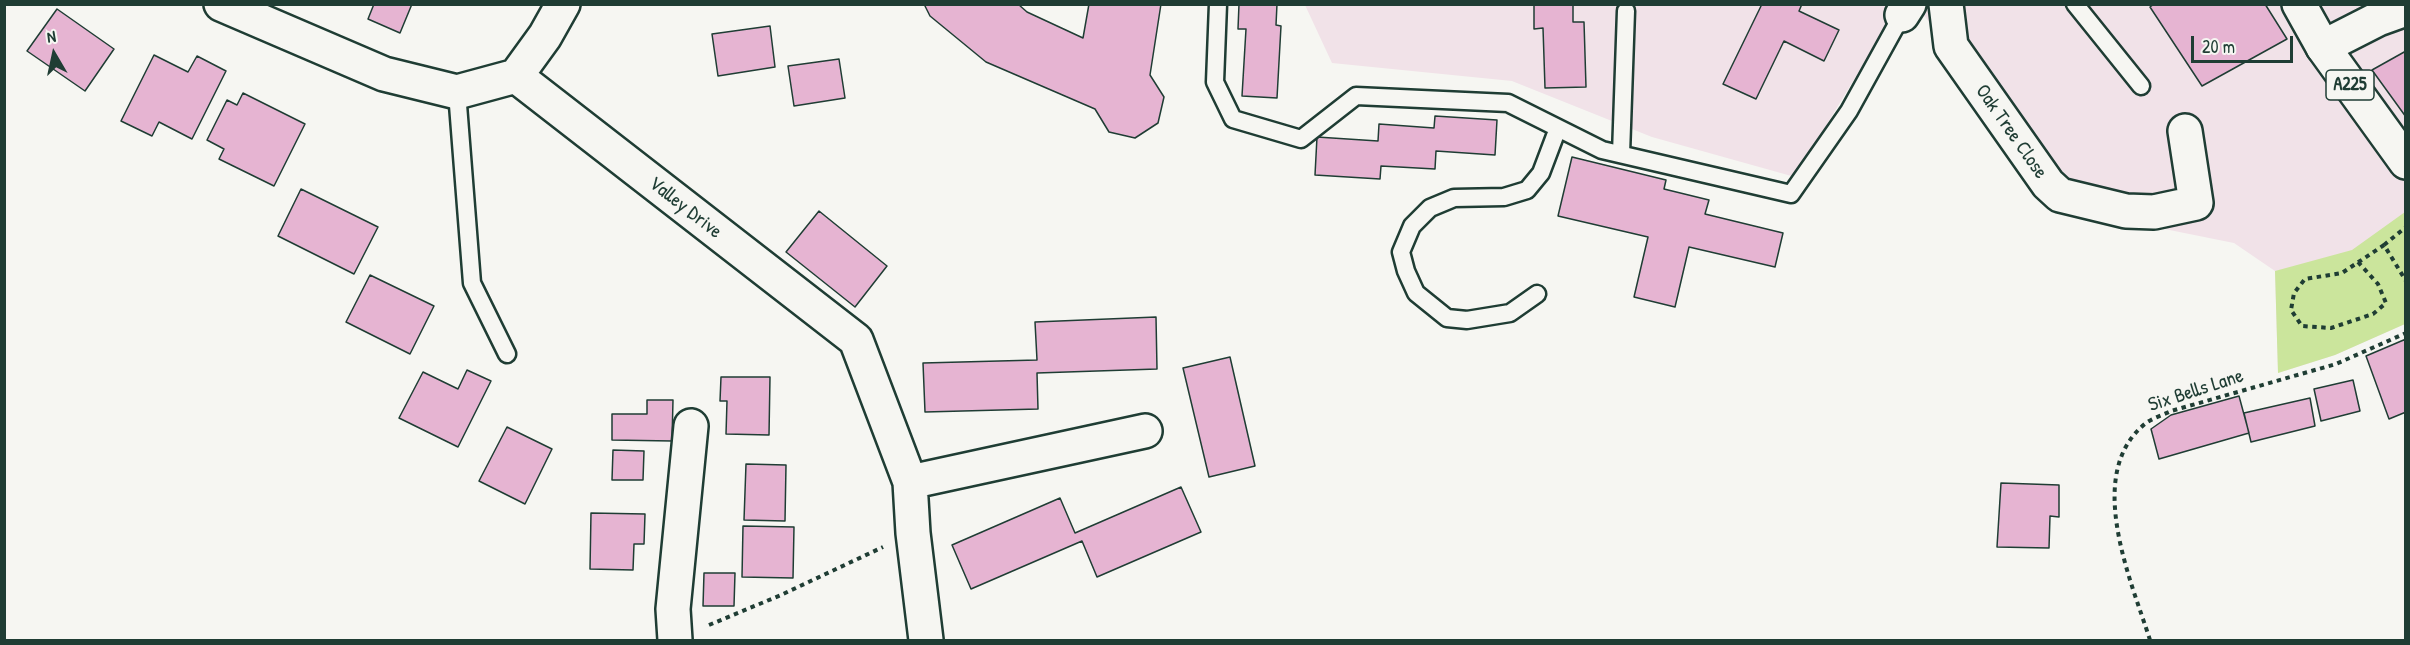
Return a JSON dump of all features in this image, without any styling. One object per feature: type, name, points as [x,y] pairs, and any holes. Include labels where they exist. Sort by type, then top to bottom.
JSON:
[{"type":"street","points":[[221,4],[384,74],[457,92],[516,76],[545,36],[563,4]]},
{"type":"street","name":"Oak Tree Close","points":[[1946,4],[1951,46],[2048,184],[2060,195],[2126,211],[2154,212],[2196,202],[2185,131]]},
{"type":"street","name":"A225","points":[[2299,4],[2323,46],[2406,162]]},
{"type":"street","points":[[2323,46],[2378,19],[2406,9]]},
{"type":"street","name":"Valley Drive","points":[[516,76],[856,340],[910,483],[913,533],[926,640]]},
{"type":"street","points":[[675,630],[691,426]]},
{"type":"street","points":[[910,483],[1145,431]]},
{"type":"lane","points":[[1218,4],[1215,82],[1233,119],[1301,139],[1356,96],[1508,103],[1602,150],[1791,194],[1849,111],[1906,10]]},
{"type":"lane","points":[[2075,4],[2141,86]]},
{"type":"lane","points":[[1621,154],[1626,11]]},
{"type":"lane","points":[[457,92],[472,284],[507,354]]},
{"type":"lane","points":[[1537,294],[1510,313],[1467,320],[1447,318],[1416,293],[1406,271],[1401,252],[1412,226],[1430,208],[1454,198],[1504,197],[1527,190],[1542,173],[1558,128]]},
{"type":"path","points":[[2358,262],[2378,284],[2386,303],[2373,314],[2331,328],[2302,326],[2291,310],[2294,292],[2305,279],[2342,273],[2406,227]]},
{"type":"path","points":[[2384,245],[2404,271],[2406,281]]},
{"type":"path","name":"Six Bells Lane","points":[[2150,640],[2119,540],[2116,519],[2117,470],[2128,441],[2147,422],[2171,411],[2336,364],[2406,333]]},
{"type":"path","points":[[675,630],[781,595],[913,533]]},
{"type":"shaded area","points":[[1305,5],[1899,5],[1795,177],[1652,137],[1512,81],[1332,63]]},
{"type":"shaded area","points":[[1916,5],[2405,5],[2405,324],[2335,355],[2278,373],[2275,271],[2234,243],[2075,211]]},
{"type":"green space","points":[[2405,212],[2405,324],[2335,355],[2278,373],[2275,271],[2352,250]]},
{"type":"building","points":[[374,4],[412,4],[400,33],[368,19]]},
{"type":"building","points":[[924,4],[1018,4],[1027,12],[1083,38],[1089,4],[1161,4],[1150,75],[1164,97],[1158,123],[1135,138],[1109,132],[1095,109],[986,62],[930,16]]},
{"type":"building","points":[[1239,4],[1277,4],[1276,25],[1281,26],[1277,98],[1242,96],[1246,29],[1238,29]]},
{"type":"building","points":[[1534,4],[1573,4],[1573,22],[1584,22],[1586,87],[1545,88],[1543,28],[1534,29]]},
{"type":"building","points":[[1762,4],[1802,4],[1799,11],[1839,30],[1824,61],[1784,41],[1756,99],[1723,84]]},
{"type":"building","points":[[2154,4],[2265,4],[2287,39],[2202,86],[2150,7]]},
{"type":"building","points":[[57,9],[114,49],[85,91],[27,51]]},
{"type":"building","points":[[770,26],[775,67],[718,76],[712,34]]},
{"type":"building","points":[[2406,51],[2406,117],[2372,70]]},
{"type":"building","points":[[154,55],[188,72],[197,56],[226,71],[192,139],[159,122],[152,136],[121,121]]},
{"type":"building","points":[[839,59],[845,98],[794,106],[788,66]]},
{"type":"building","points":[[243,93],[305,124],[274,186],[219,159],[224,149],[207,140],[227,100],[237,105]]},
{"type":"building","points":[[1435,116],[1497,120],[1495,155],[1436,151],[1435,169],[1381,166],[1380,179],[1315,175],[1317,137],[1378,141],[1379,124],[1434,128]]},
{"type":"building","points":[[1572,157],[1666,180],[1664,189],[1709,200],[1705,214],[1783,233],[1775,267],[1689,247],[1675,307],[1634,297],[1648,237],[1558,216]]},
{"type":"building","points":[[301,189],[378,227],[354,274],[278,236]]},
{"type":"building","points":[[819,211],[887,266],[855,307],[786,252]]},
{"type":"building","points":[[370,275],[434,306],[410,354],[346,322]]},
{"type":"building","points":[[1156,317],[1157,369],[1037,373],[1038,409],[925,412],[923,363],[1037,360],[1035,322]]},
{"type":"building","points":[[2406,339],[2406,412],[2389,419],[2366,356]]},
{"type":"building","points":[[1230,357],[1255,466],[1209,477],[1183,368]]},
{"type":"building","points":[[467,370],[491,381],[458,447],[399,418],[423,372],[458,389]]},
{"type":"building","points":[[721,377],[770,377],[769,435],[726,434],[727,401],[720,401]]},
{"type":"building","points":[[2353,380],[2360,411],[2321,421],[2314,389]]},
{"type":"building","points":[[2239,396],[2249,433],[2159,459],[2151,429],[2171,415]]},
{"type":"building","points":[[2310,398],[2315,426],[2251,442],[2244,413]]},
{"type":"building","points":[[647,400],[673,400],[672,441],[612,440],[612,414],[647,414]]},
{"type":"building","points":[[507,427],[552,449],[525,504],[479,481]]},
{"type":"building","points":[[613,450],[644,451],[643,480],[612,480]]},
{"type":"building","points":[[746,464],[786,465],[785,521],[744,520]]},
{"type":"building","points":[[2001,483],[2059,485],[2059,517],[2050,516],[2049,548],[1997,547]]},
{"type":"building","points":[[1181,487],[1201,532],[1097,577],[1082,541],[971,589],[952,545],[1060,498],[1075,533]]},
{"type":"building","points":[[591,513],[645,514],[644,544],[634,544],[633,570],[590,569]]},
{"type":"building","points":[[743,526],[794,527],[793,578],[742,577]]},
{"type":"building","points":[[704,573],[735,573],[734,606],[703,606]]}]
